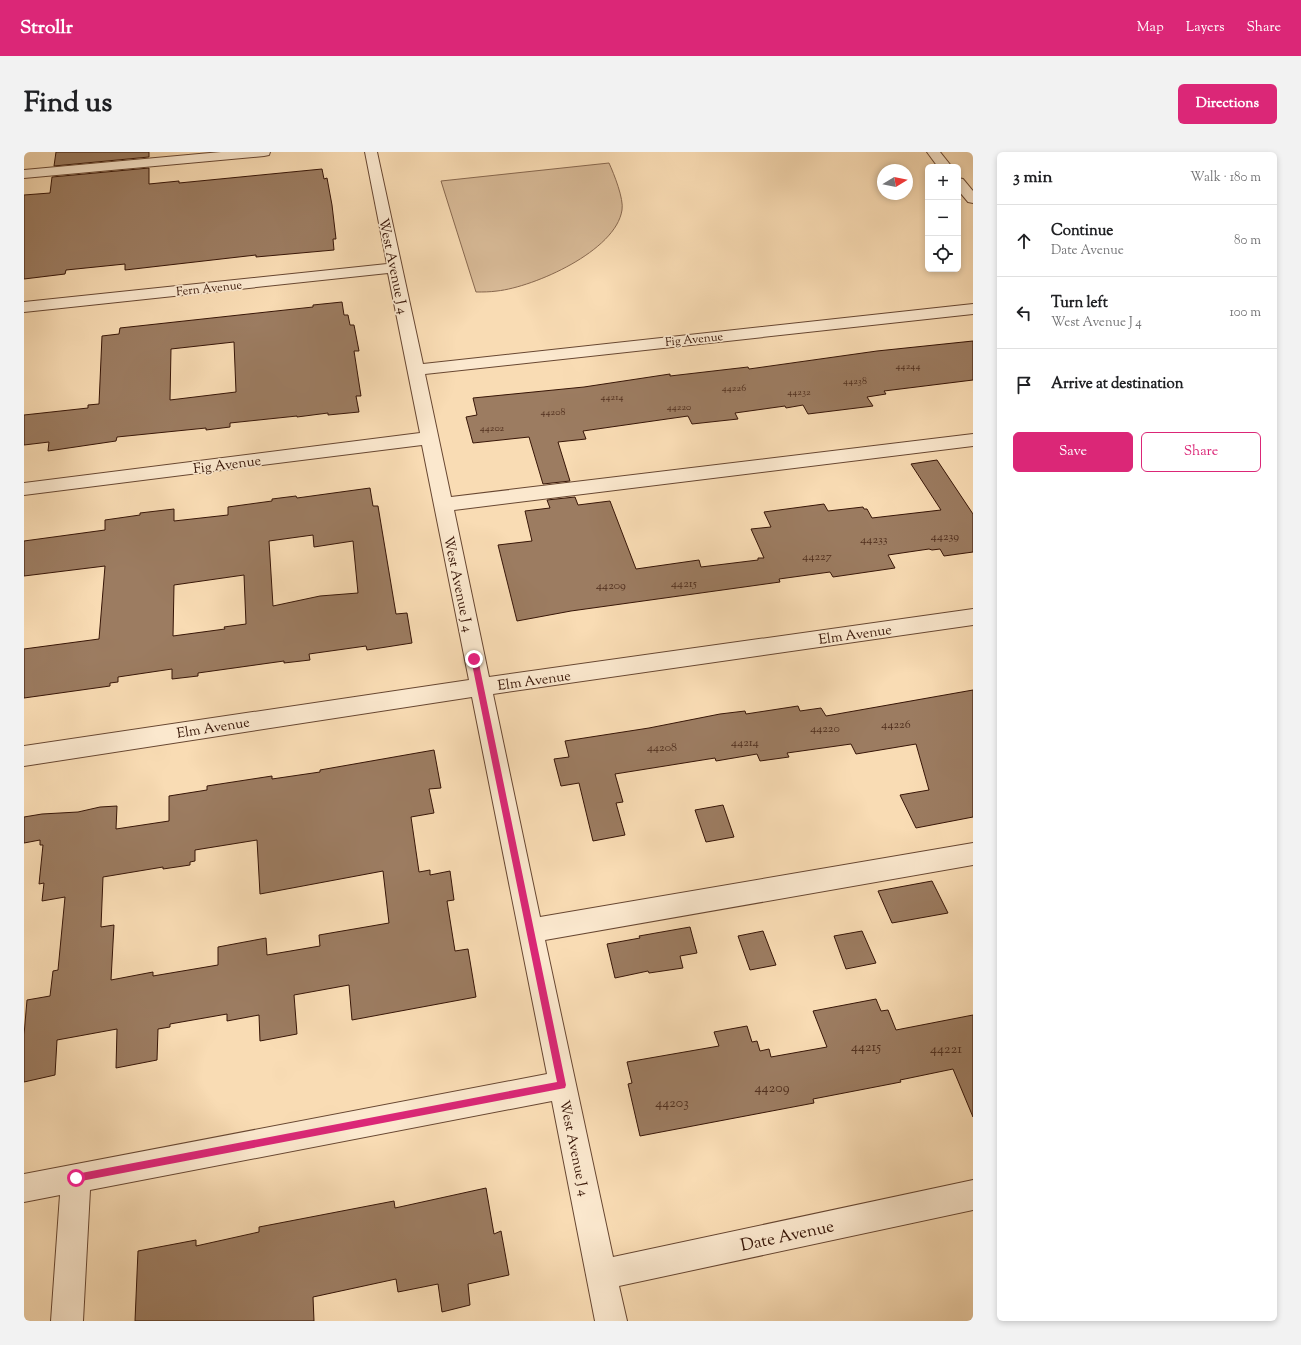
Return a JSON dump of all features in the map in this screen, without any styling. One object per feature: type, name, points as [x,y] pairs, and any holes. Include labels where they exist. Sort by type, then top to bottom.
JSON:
[{"type":"street","points":[[24,174],[264,152]]},
{"type":"street","name":"West Avenue J 4","points":[[371,152],[610,1321]]},
{"type":"street","points":[[933,152],[943,164]]},
{"type":"street","points":[[961,185],[973,199]]},
{"type":"street","name":"Fern Avenue","points":[[24,307],[394,268]]},
{"type":"street","name":"Fig Avenue","points":[[415,370],[973,309]]},
{"type":"street","name":"Fig Avenue","points":[[24,489],[429,438]]},
{"type":"street","points":[[443,505],[973,440]]},
{"type":"street","name":"Elm Avenue","points":[[24,756],[480,687],[973,616]]},
{"type":"street","points":[[530,931],[973,854]]},
{"type":"street","points":[[24,1188],[562,1085]]},
{"type":"street","points":[[67,1321],[76,1178]]},
{"type":"street","name":"Date Avenue","points":[[601,1275],[973,1195]]},
{"type":"shaded area","points":[[609,163],[622,200],[622,210],[616,225],[605,239],[590,253],[551,274],[513,288],[476,292],[441,181]]},
{"type":"building","points":[[56,152],[149,152],[149,157],[54,166]]},
{"type":"building","points":[[149,168],[149,184],[179,181],[179,183],[322,169],[324,179],[327,178],[332,205],[336,239],[333,239],[334,250],[256,257],[256,255],[125,270],[125,264],[66,270],[65,274],[24,279],[24,195],[50,193],[52,177]]},
{"type":"building","points":[[342,302],[344,315],[348,315],[350,325],[354,325],[359,351],[354,351],[361,396],[356,396],[359,412],[297,416],[230,423],[230,427],[206,430],[206,428],[117,437],[116,441],[48,451],[49,442],[24,445],[24,415],[88,408],[88,405],[99,404],[102,336],[119,334],[120,328],[313,307],[313,305]],"holes":[[[234,342],[236,392],[170,400],[171,349]]]},
{"type":"building","points":[[973,341],[973,380],[884,391],[886,394],[867,397],[873,406],[808,414],[803,405],[786,408],[785,406],[735,413],[738,419],[692,424],[688,416],[583,431],[586,439],[558,442],[570,481],[543,484],[529,437],[473,443],[466,417],[477,415],[473,398],[584,387],[670,374],[670,376],[748,367],[749,369],[877,351]]},
{"type":"building","points":[[937,460],[973,514],[973,552],[944,556],[940,549],[929,549],[888,555],[895,568],[833,577],[830,572],[779,579],[780,582],[571,611],[517,621],[498,545],[532,541],[525,511],[550,508],[547,500],[575,497],[578,505],[610,501],[636,569],[699,560],[701,567],[764,558],[751,529],[771,527],[764,512],[824,504],[828,511],[863,507],[864,509],[867,509],[872,518],[941,510],[911,464]]},
{"type":"building","points":[[370,488],[373,506],[378,506],[396,614],[407,613],[412,643],[367,650],[366,646],[309,654],[310,660],[284,663],[284,661],[198,673],[198,676],[172,679],[172,669],[118,677],[118,682],[110,683],[110,686],[24,698],[24,649],[99,639],[105,566],[24,576],[24,541],[105,530],[105,520],[140,515],[140,513],[174,509],[174,521],[228,515],[228,507],[272,501],[272,499],[296,496],[297,498]],"holes":[[[313,535],[314,547],[353,541],[358,593],[320,596],[273,606],[269,541]],[[244,575],[246,624],[224,627],[225,629],[173,636],[174,585]]]},
{"type":"building","points":[[973,690],[973,817],[916,828],[900,795],[929,790],[916,744],[856,754],[851,744],[787,753],[789,757],[760,761],[757,754],[716,761],[715,758],[615,774],[623,802],[616,803],[625,835],[593,841],[579,783],[561,786],[554,759],[569,757],[565,741],[649,728],[720,714],[745,711],[746,714],[798,706],[800,711],[821,708],[826,716]]},
{"type":"building","points":[[434,750],[441,788],[429,789],[434,813],[411,817],[419,872],[430,870],[430,875],[450,871],[454,900],[447,901],[455,951],[468,949],[476,997],[352,1020],[349,985],[294,995],[297,1034],[260,1041],[259,1015],[227,1021],[227,1014],[170,1024],[170,1027],[158,1029],[157,1060],[116,1068],[117,1029],[57,1040],[55,1075],[24,1082],[24,1035],[27,1000],[50,996],[53,971],[58,970],[65,897],[42,901],[44,883],[39,884],[43,845],[40,845],[40,840],[24,843],[24,817],[42,814],[78,812],[100,807],[117,806],[116,829],[169,821],[169,796],[207,790],[207,786],[272,776],[272,779],[320,772],[320,770]],"holes":[[[257,840],[260,894],[383,871],[389,923],[319,935],[320,946],[267,955],[266,938],[218,947],[218,965],[153,976],[153,972],[111,980],[114,925],[101,927],[103,877],[163,867],[163,869],[190,865],[190,862],[195,861],[195,850]]]},
{"type":"building","points":[[723,805],[734,837],[706,842],[695,810]]},
{"type":"building","points":[[932,881],[948,913],[892,923],[878,891]]},
{"type":"building","points":[[690,927],[697,953],[680,956],[683,968],[649,973],[648,971],[615,978],[607,944],[640,938],[639,936]]},
{"type":"building","points":[[763,931],[776,965],[750,970],[738,936]]},
{"type":"building","points":[[862,931],[876,963],[846,969],[834,936]]},
{"type":"building","points":[[876,999],[881,1011],[888,1010],[896,1030],[973,1015],[973,1117],[953,1069],[900,1080],[901,1082],[813,1099],[814,1103],[640,1136],[628,1084],[632,1083],[627,1062],[719,1046],[714,1032],[747,1026],[752,1042],[757,1041],[760,1051],[769,1049],[771,1057],[827,1047],[813,1011]]},
{"type":"building","points":[[486,1188],[494,1234],[501,1231],[509,1275],[468,1284],[470,1305],[442,1312],[438,1284],[398,1292],[396,1279],[313,1297],[314,1321],[135,1321],[138,1251],[196,1240],[196,1246],[259,1232],[259,1227],[394,1201],[395,1208]]},
{"type":"route","points":[[76,1178],[562,1085],[474,659]]}]
